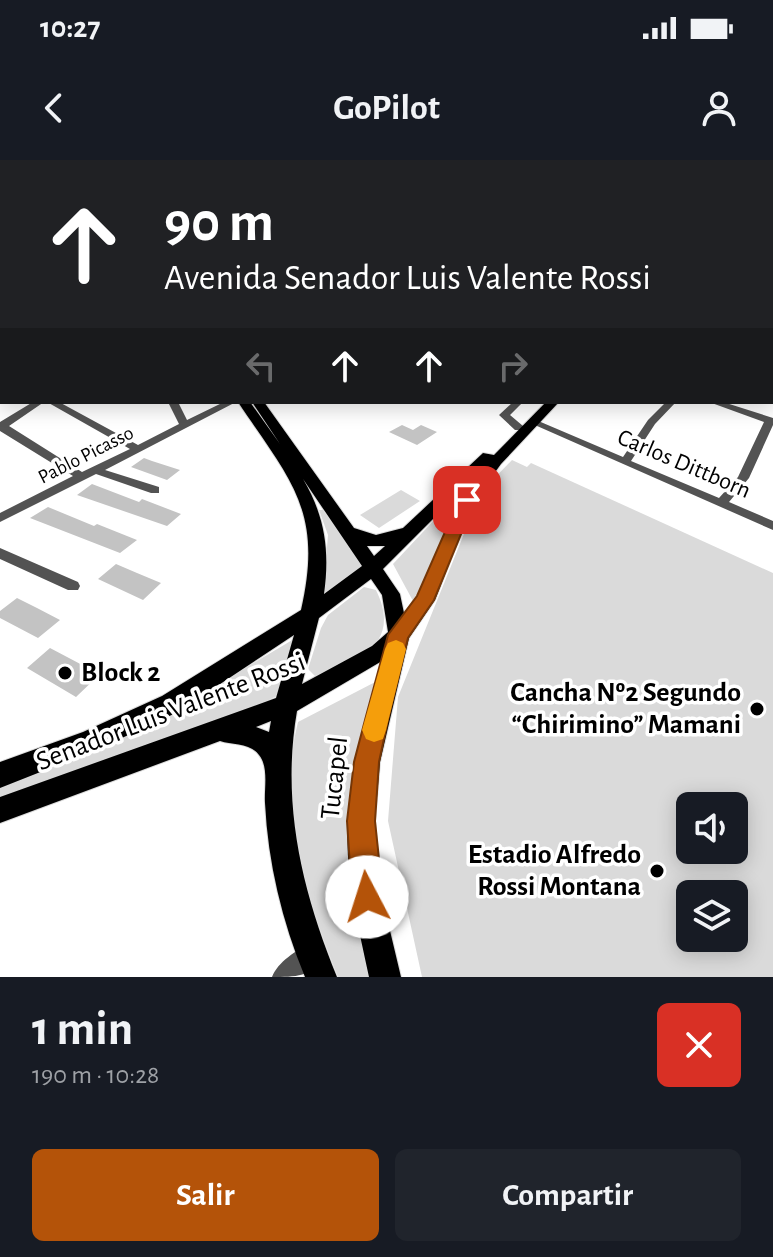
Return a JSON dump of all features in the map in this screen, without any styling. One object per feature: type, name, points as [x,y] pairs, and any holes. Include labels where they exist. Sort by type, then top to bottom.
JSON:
[{"type":"main road","name":"Tucapel","points":[[245,404],[308,500],[315,519],[319,567],[286,705],[277,764],[282,830],[291,886],[316,966]]},
{"type":"main road","points":[[259,404],[391,594],[399,635]]},
{"type":"main road","points":[[399,635],[425,600],[467,500],[541,404]]},
{"type":"main road","points":[[526,425],[551,404]]},
{"type":"main road","name":"Senador Luis Valente Rossi","points":[[0,775],[87,742],[170,704],[307,616],[374,567],[526,425]]},
{"type":"main road","points":[[346,530],[366,543],[382,543],[413,530]]},
{"type":"main road","name":"Tucapel","points":[[385,977],[367,897],[361,821],[367,762],[399,635]]},
{"type":"main road","name":"Senador Luis Valente Rossi","points":[[0,810],[286,705],[366,661],[399,635]]},
{"type":"main road","points":[[218,731],[243,733],[267,744],[277,764]]},
{"type":"street","points":[[36,404],[1,426],[82,477]]},
{"type":"street","points":[[56,404],[138,449]]},
{"type":"street","points":[[174,404],[185,425]]},
{"type":"street","name":"Pablo Picasso","points":[[0,518],[227,404]]},
{"type":"street","points":[[516,404],[504,415],[526,425]]},
{"type":"street","points":[[625,462],[651,422],[669,404]]},
{"type":"street","points":[[720,404],[771,421],[743,478],[721,504]]},
{"type":"street","name":"Carlos Dittborn","points":[[526,425],[625,462],[773,526]]},
{"type":"street","points":[[95,470],[155,490]]},
{"type":"street","points":[[0,553],[73,586]]},
{"type":"street","points":[[285,977],[316,966]]},
{"type":"shaded area","points":[[512,460],[527,467],[531,463],[773,573],[773,977],[422,977],[388,821],[398,697],[481,492]]},
{"type":"shaded area","points":[[464,488],[467,489],[446,528],[421,590],[413,601],[393,564]]},
{"type":"shaded area","points":[[401,490],[420,501],[379,528],[360,515]]},
{"type":"shaded area","points":[[319,510],[323,510],[363,567],[323,595],[328,535]]},
{"type":"shaded area","points":[[364,587],[376,590],[383,608],[384,624],[380,637],[361,657],[315,676],[308,669],[328,615]]},
{"type":"shaded area","points":[[294,639],[283,693],[250,709],[0,803],[0,787],[141,730]]},
{"type":"shaded area","points":[[381,679],[356,764],[369,977],[338,977],[305,884],[298,852],[290,787],[292,755],[298,722]]},
{"type":"building","points":[[402,425],[413,430],[421,425],[437,432],[417,445],[389,432]]},
{"type":"building","points":[[144,458],[180,470],[167,480],[131,467]]},
{"type":"building","points":[[92,484],[181,514],[167,526],[77,495]]},
{"type":"building","points":[[48,507],[137,540],[120,553],[30,518]]},
{"type":"building","points":[[116,564],[161,583],[143,600],[98,579]]},
{"type":"building","points":[[17,598],[60,620],[38,638],[0,618],[0,611]]},
{"type":"building","name":"Block 2","points":[[50,648],[99,675],[76,697],[27,668]]},
{"type":"slow traffic","points":[[374,730],[396,649]]},
{"type":"place","name":"Block 2","points":[[65,673]]},
{"type":"place","name":"Cancha Nº2 Segundo “Chirimino” Mamani","points":[[757,709]]},
{"type":"place","name":"Estadio Alfredo Rossi Montana","points":[[657,871]]},
{"type":"route","points":[[367,897],[361,821],[367,762],[377,720],[399,635],[425,600],[467,500]]}]
